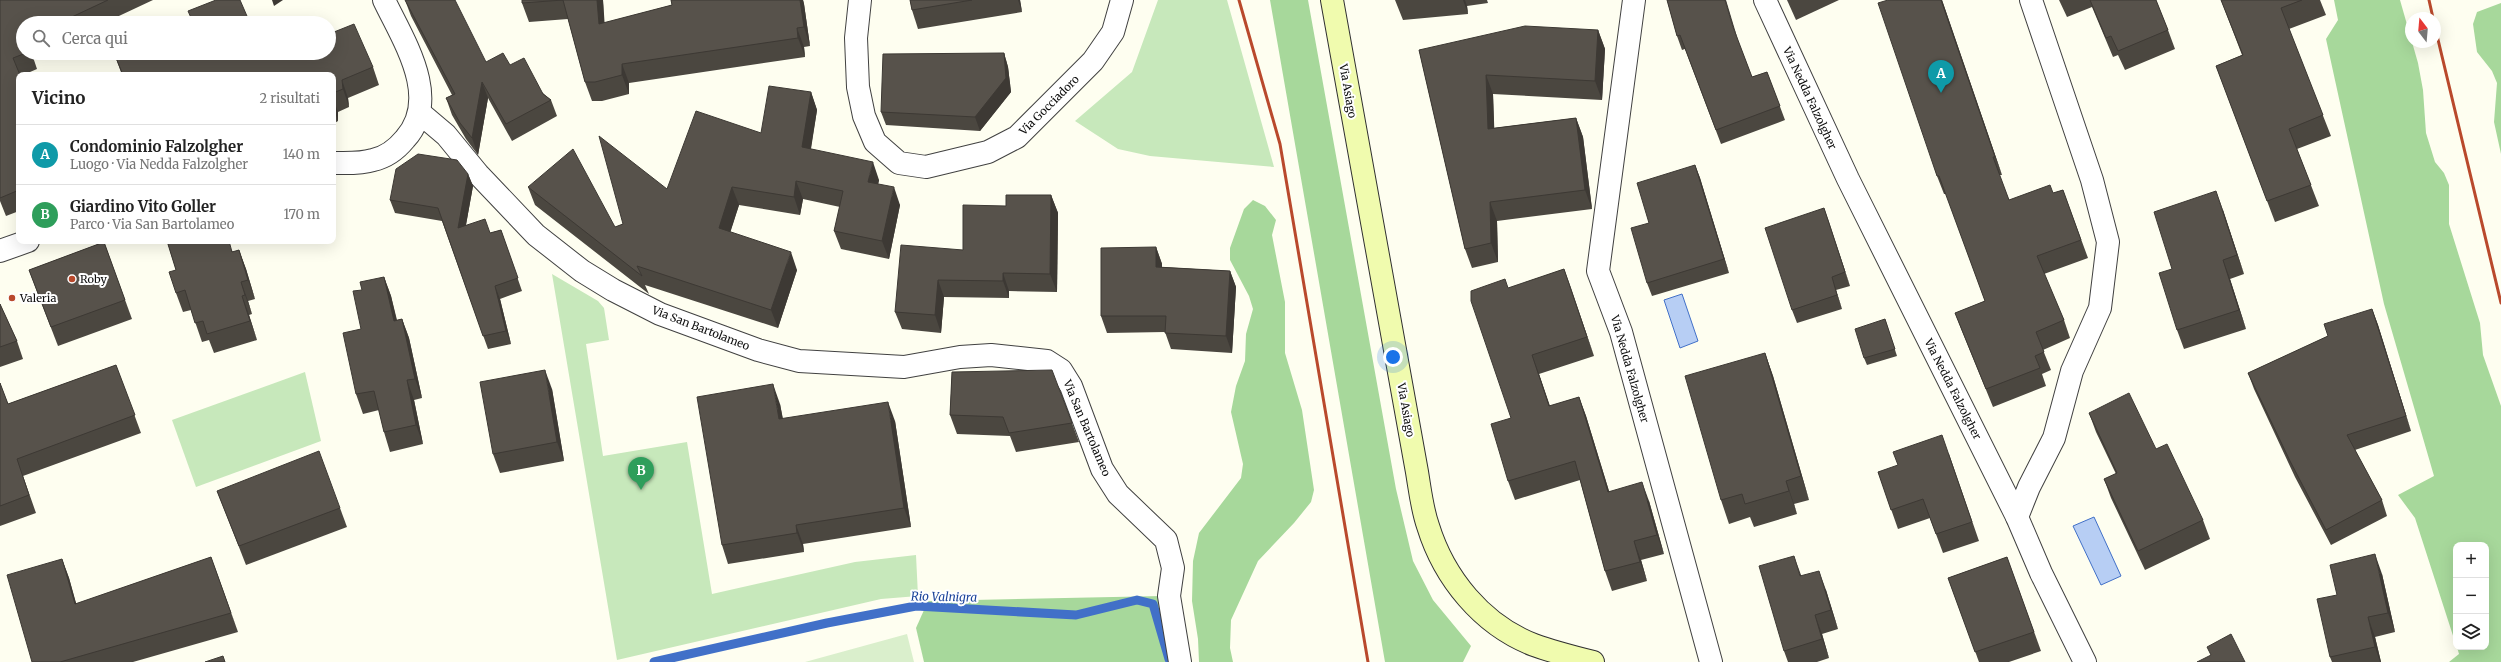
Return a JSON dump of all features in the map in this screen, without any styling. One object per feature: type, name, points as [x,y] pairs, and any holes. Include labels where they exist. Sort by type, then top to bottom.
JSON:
[{"type":"main road","name":"Via Asiago","points":[[1332,0],[1417,472],[1427,524],[1434,544],[1457,586],[1492,620],[1533,644],[1592,662]]},
{"type":"street","points":[[336,163],[372,161],[394,152],[410,133],[420,113],[420,83],[408,50],[384,0]]},
{"type":"street","name":"Via Gocciadoro","points":[[860,0],[856,38],[858,87],[864,116],[875,142],[899,163],[926,167],[988,152],[1017,137],[1093,61],[1113,32],[1122,0]]},
{"type":"street","name":"Via Nedda Falzolgher","points":[[1634,0],[1598,271],[1621,332],[1711,662]]},
{"type":"street","name":"Via Nedda Falzolgher","points":[[1765,0],[1848,179],[2018,517],[2042,573],[2084,662]]},
{"type":"street","points":[[2018,517],[2029,487],[2054,438],[2072,371],[2100,308],[2108,242],[2092,180],[2030,0]]},
{"type":"street","name":"Via San Bartolameo","points":[[420,113],[446,136],[478,174],[536,235],[582,271],[613,290],[660,314],[758,350],[799,361],[904,367],[961,349],[991,355],[1047,360],[1060,370],[1073,391],[1102,469],[1118,494],[1166,540],[1172,568],[1169,596],[1180,662]]},
{"type":"street","points":[[0,251],[20,244]]},
{"type":"green space","points":[[1158,0],[1227,0],[1274,167],[1150,156],[1118,149],[1075,121],[1132,72]]},
{"type":"green space","points":[[1270,0],[1308,0],[1396,489],[1413,561],[1433,600],[1471,646],[1463,662],[1385,662]]},
{"type":"green space","points":[[2334,0],[2400,0],[2405,18],[2405,48],[2414,48],[2418,63],[2423,90],[2426,133],[2435,162],[2444,173],[2449,185],[2449,224],[2480,323],[2483,355],[2501,406],[2501,662],[2449,662],[2459,654],[2458,650],[2489,650],[2489,542],[2453,542],[2453,636],[2415,518],[2398,495],[2434,476],[2384,304],[2326,39],[2338,20]]},
{"type":"green space","points":[[2501,3],[2501,154],[2494,122],[2497,83],[2492,71],[2477,52],[2473,24],[2477,12]]},
{"type":"green space","points":[[1253,200],[1265,206],[1276,220],[1272,235],[1285,302],[1285,353],[1302,410],[1314,490],[1311,502],[1294,523],[1258,561],[1231,620],[1230,648],[1233,662],[1199,662],[1198,639],[1192,601],[1193,561],[1199,533],[1241,478],[1243,464],[1231,412],[1236,386],[1245,361],[1246,334],[1253,309],[1249,296],[1230,260],[1230,248],[1244,209]]},
{"type":"green space","points":[[552,274],[598,301],[604,308],[609,340],[586,344],[603,456],[687,442],[712,594],[855,562],[916,555],[918,596],[881,599],[617,660]]},
{"type":"green space","points":[[305,372],[321,441],[196,487],[172,420]]},
{"type":"green space","points":[[1162,596],[1177,662],[924,662],[916,628],[928,601]]},
{"type":"green space","points":[[907,634],[914,662],[805,662]]},
{"type":"water","points":[[1682,294],[1698,341],[1680,348],[1664,300]]},
{"type":"water","points":[[2094,517],[2121,576],[2101,585],[2073,526]]},
{"type":"building","points":[[0,0],[108,0],[74,16],[16,16],[16,57],[13,58],[19,72],[16,72],[16,191],[0,198]]},
{"type":"building","points":[[216,0],[240,0],[247,16],[190,16],[188,11]]},
{"type":"building","points":[[405,0],[455,0],[486,62],[503,53],[510,65],[524,58],[543,94],[551,100],[506,124],[482,82],[472,138],[460,123],[446,98],[455,94]]},
{"type":"building","points":[[522,0],[563,0],[522,3]]},
{"type":"building","points":[[563,0],[597,0],[599,24],[672,5],[671,0],[800,0],[804,27],[797,28],[798,38],[622,64],[622,75],[595,82],[585,82]]},
{"type":"building","points":[[910,0],[972,0],[912,10]]},
{"type":"building","points":[[1667,0],[1725,0],[1733,27],[1752,77],[1767,72],[1780,106],[1716,130],[1680,35],[1677,36]]},
{"type":"building","points":[[1888,0],[1941,0],[1995,157],[1993,157],[2009,200],[2050,185],[2053,193],[2063,190],[2081,240],[2037,256],[2064,320],[2036,332],[2044,352],[2035,356],[2040,368],[1986,389],[1955,313],[1985,301],[1939,176],[1937,176],[1878,3]]},
{"type":"building","points":[[2090,0],[2156,0],[2168,30],[2118,51],[2111,36],[2106,38]]},
{"type":"building","points":[[2221,0],[2302,0],[2281,8],[2323,115],[2289,129],[2311,185],[2267,201],[2216,66],[2243,55]]},
{"type":"building","points":[[354,24],[373,67],[342,80],[343,89],[336,92],[336,72],[122,72],[117,60],[336,60],[336,31]]},
{"type":"building","points":[[1525,26],[1598,30],[1595,81],[1486,75],[1488,129],[1576,118],[1585,190],[1490,202],[1491,243],[1465,249],[1419,50]]},
{"type":"building","points":[[1004,53],[1006,78],[975,117],[881,112],[883,54]]},
{"type":"building","points":[[769,86],[811,92],[802,147],[873,162],[868,182],[894,187],[882,241],[834,231],[843,191],[796,181],[794,197],[732,187],[719,228],[791,252],[771,310],[637,266],[642,276],[528,187],[573,149],[615,227],[623,224],[599,136],[667,189],[696,111],[761,133]]},
{"type":"building","points":[[418,154],[457,160],[468,174],[458,228],[485,219],[490,233],[501,230],[518,278],[495,286],[506,331],[483,336],[438,208],[390,200],[396,169]]},
{"type":"building","points":[[1695,165],[1724,259],[1647,283],[1631,228],[1649,223],[1637,183]]},
{"type":"building","points":[[2216,191],[2237,255],[2223,260],[2239,310],[2177,330],[2159,273],[2172,269],[2154,212]]},
{"type":"building","points":[[1006,195],[1051,195],[1050,274],[1003,273],[1003,281],[938,280],[935,315],[895,312],[901,245],[963,250],[963,205],[1006,206]]},
{"type":"building","points":[[1824,208],[1845,272],[1832,277],[1837,295],[1792,310],[1765,228]]},
{"type":"building","points":[[99,244],[105,244],[125,300],[51,327],[29,270]]},
{"type":"building","points":[[168,244],[230,244],[232,252],[239,250],[248,280],[241,282],[245,295],[242,296],[250,321],[207,334],[203,321],[195,323],[185,290],[176,293],[169,272],[176,270]]},
{"type":"building","points":[[1156,247],[1156,267],[1230,271],[1226,336],[1165,333],[1166,316],[1101,316],[1101,248]]},
{"type":"building","points":[[1564,269],[1587,337],[1532,355],[1549,406],[1579,397],[1608,492],[1642,482],[1657,535],[1634,541],[1640,562],[1605,571],[1575,461],[1508,481],[1491,424],[1511,418],[1471,301],[1471,291],[1505,279],[1508,288]]},
{"type":"building","points":[[384,277],[394,321],[402,319],[415,379],[407,380],[416,425],[384,432],[374,391],[356,394],[343,333],[361,329],[353,291],[362,290],[360,282]]},
{"type":"building","points":[[0,304],[17,341],[0,347]]},
{"type":"building","points":[[2372,309],[2406,416],[2347,435],[2382,500],[2326,530],[2290,461],[2248,373],[2328,336],[2324,324]]},
{"type":"building","points":[[1885,319],[1895,349],[1864,358],[1855,329]]},
{"type":"building","points":[[1765,353],[1801,476],[1786,481],[1789,491],[1745,504],[1742,494],[1721,500],[1685,376]]},
{"type":"building","points":[[116,365],[135,415],[17,459],[29,495],[0,506],[0,383],[8,404]]},
{"type":"building","points":[[545,370],[557,442],[493,454],[480,382]]},
{"type":"building","points":[[1052,370],[1072,423],[1009,433],[1003,417],[950,415],[952,372]]},
{"type":"building","points":[[773,384],[779,419],[888,402],[904,508],[796,525],[797,533],[722,545],[697,397]]},
{"type":"building","points":[[2129,393],[2156,449],[2167,444],[2203,520],[2138,551],[2104,479],[2117,473],[2089,413]]},
{"type":"building","points":[[1942,435],[1972,522],[1936,534],[1923,499],[1891,510],[1878,472],[1898,465],[1893,452]]},
{"type":"building","points":[[319,451],[340,508],[239,546],[217,491]]},
{"type":"building","points":[[2375,554],[2388,613],[2368,617],[2375,647],[2330,657],[2317,599],[2337,595],[2330,565]]},
{"type":"building","points":[[1794,556],[1800,576],[1819,571],[1831,610],[1815,615],[1822,639],[1784,651],[1759,566]]},
{"type":"building","points":[[211,557],[231,613],[60,662],[32,662],[7,575],[62,559],[75,604]]},
{"type":"building","points":[[2007,557],[2034,632],[1975,652],[1948,578]]},
{"type":"building","points":[[2231,634],[2245,662],[2197,662],[2211,655],[2207,647]]},
{"type":"building","points":[[223,656],[225,662],[205,662]]},
{"type":"waterway","name":"Rio Valnigra","points":[[654,662],[827,623],[916,606],[1076,615],[1137,600],[1153,604],[1169,659]]},
{"type":"railway","points":[[1239,0],[1280,144],[1368,662]]},
{"type":"railway","points":[[2429,0],[2432,12]]},
{"type":"railway","points":[[2440,48],[2501,303]]},
{"type":"place","name":"Condominio Falzolgher","points":[[1941,93]]},
{"type":"place","name":"Roby","points":[[72,279]]},
{"type":"place","name":"Valeria","points":[[12,298]]},
{"type":"place","name":"Giardino Vito Goller","points":[[641,490]]}]
